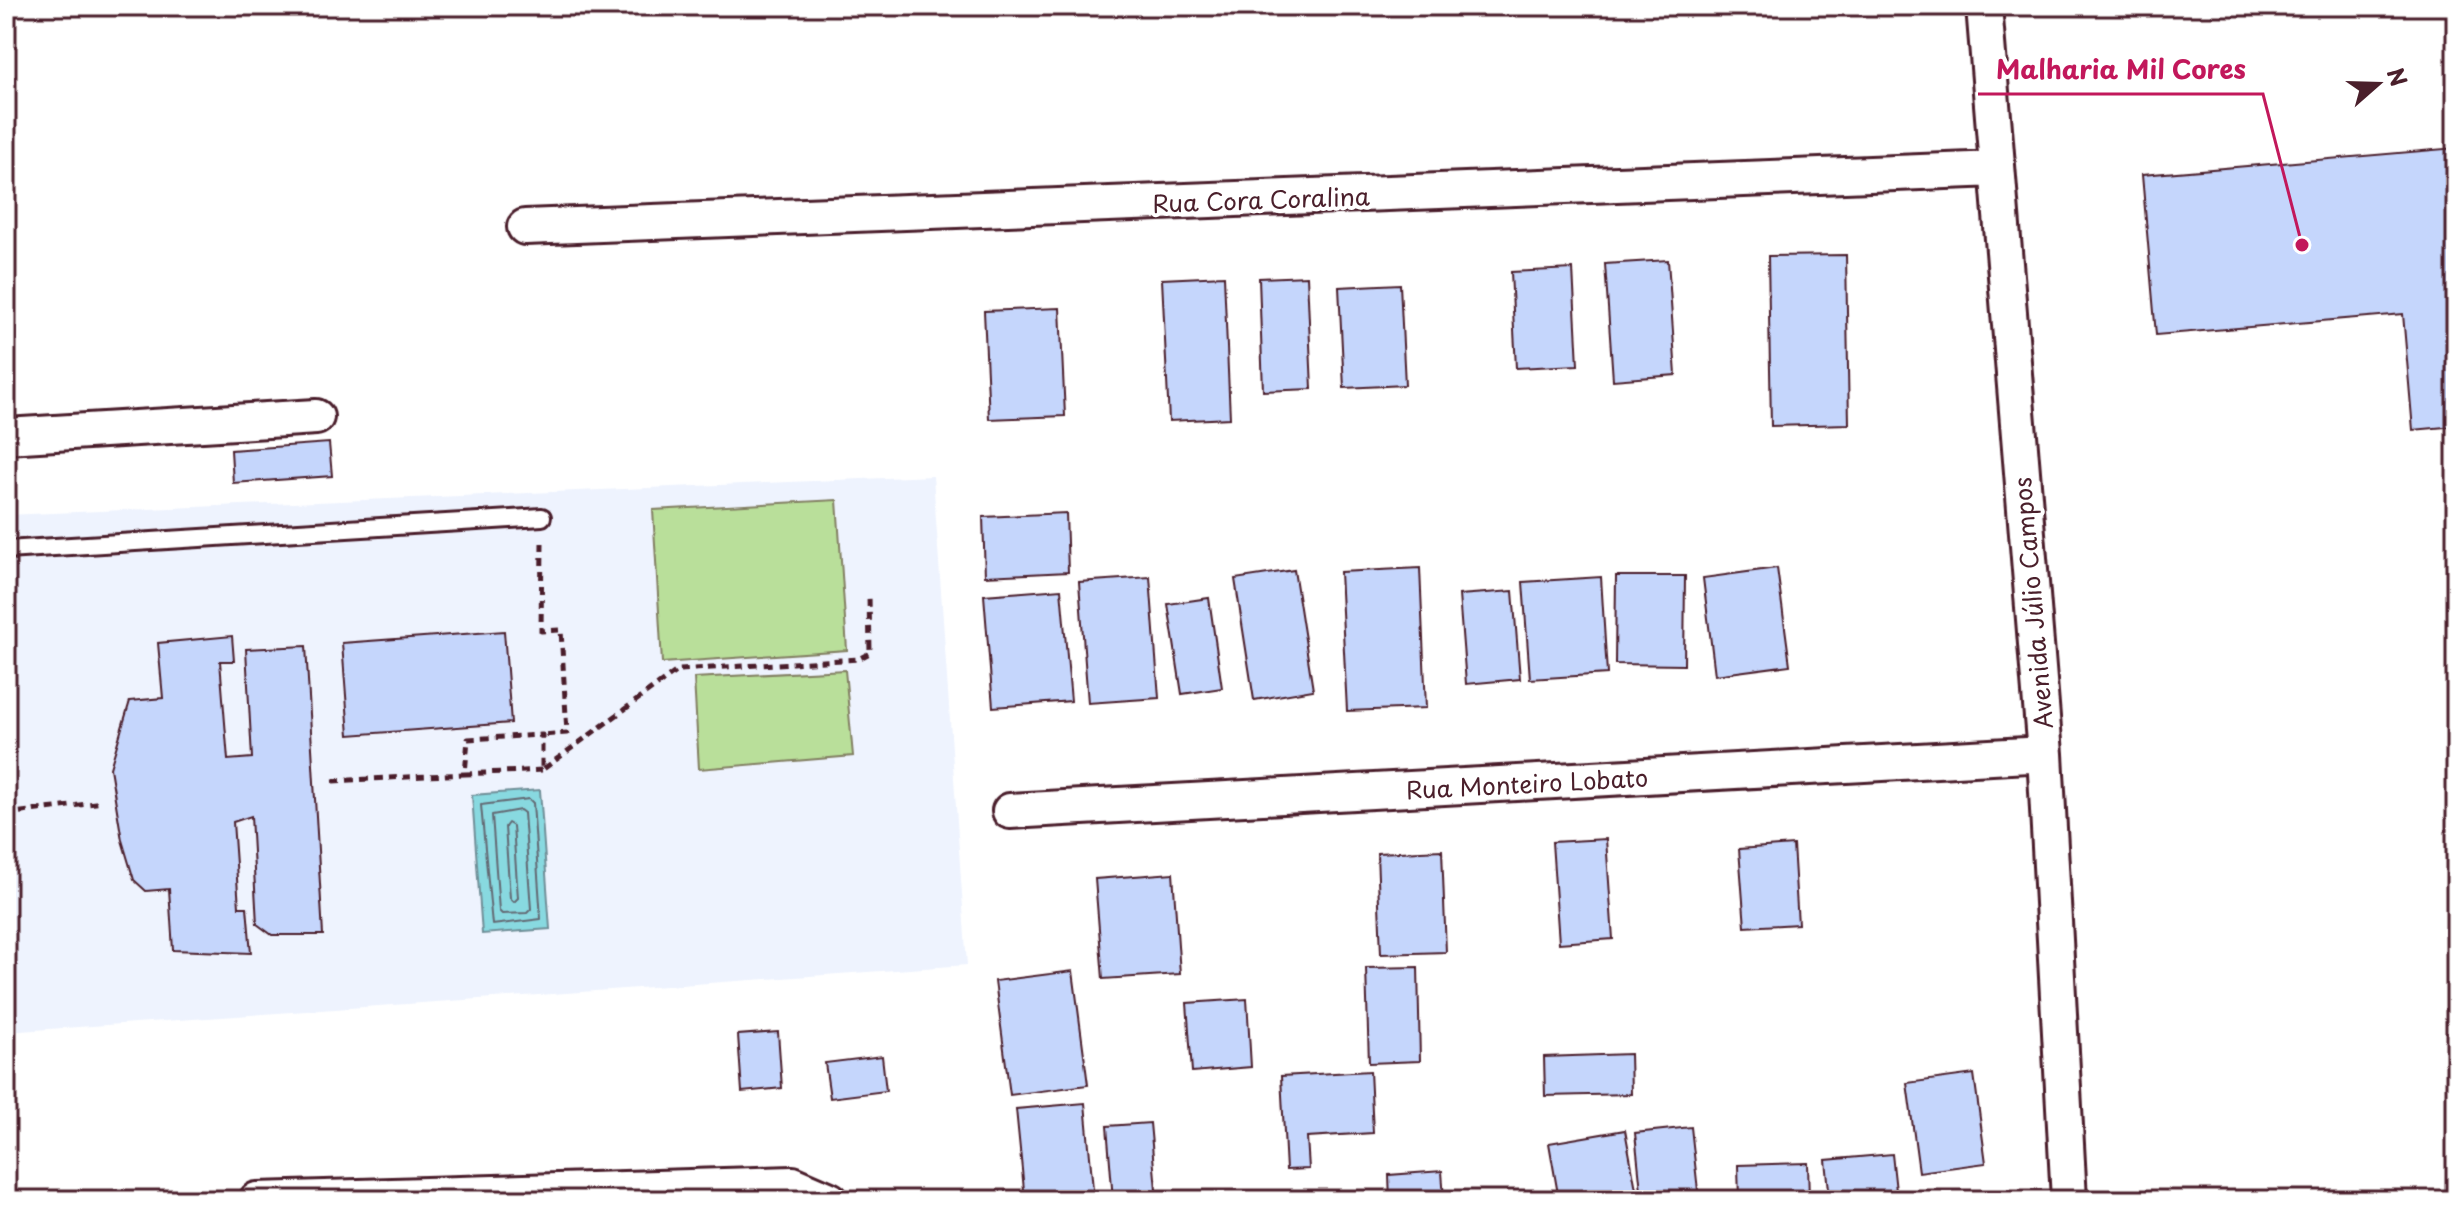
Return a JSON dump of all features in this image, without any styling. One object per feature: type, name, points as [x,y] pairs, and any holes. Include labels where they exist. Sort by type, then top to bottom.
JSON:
[{"type":"street","name":"Avenida Júlio Campos","points":[[1984,6],[2045,754],[2069,1200]]},
{"type":"street","name":"Rua Cora Coralina","points":[[525,227],[1997,169]]},
{"type":"street","points":[[6,436],[316,417]]},
{"type":"street","name":"Rua Monteiro Lobato","points":[[1010,811],[2045,754]]},
{"type":"street","points":[[257,1200],[465,1197],[793,1184],[830,1200]]},
{"type":"lane","points":[[6,550],[542,517]]},
{"type":"path","points":[[465,774],[468,739],[567,733],[561,630],[541,631],[542,517]]},
{"type":"path","points":[[333,781],[542,770],[678,670],[858,659],[870,653],[869,595]]},
{"type":"path","points":[[542,735],[542,770]]},
{"type":"path","points":[[6,814],[103,802]]},
{"type":"shaded area","points":[[933,476],[967,965],[6,1032],[6,515]]},
{"type":"green space","points":[[837,500],[847,650],[662,663],[653,510]]},
{"type":"green space","points":[[845,670],[853,756],[699,769],[694,678]]},
{"type":"water","points":[[540,790],[550,929],[482,934],[472,795]]},
{"type":"building","points":[[2456,148],[2456,426],[2413,430],[2403,314],[2156,335],[2142,175]]},
{"type":"building","points":[[1846,255],[1849,424],[1771,426],[1768,256]]},
{"type":"building","points":[[1668,260],[1676,375],[1613,380],[1605,264]]},
{"type":"building","points":[[1573,269],[1578,365],[1516,368],[1511,272]]},
{"type":"building","points":[[1224,276],[1230,418],[1169,421],[1162,279]]},
{"type":"building","points":[[1307,276],[1312,389],[1263,391],[1259,278]]},
{"type":"building","points":[[1400,284],[1405,385],[1344,388],[1339,287]]},
{"type":"building","points":[[1060,308],[1065,416],[989,419],[984,311]]},
{"type":"building","points":[[329,443],[332,476],[233,483],[231,450]]},
{"type":"building","points":[[1066,513],[1068,572],[985,576],[983,517]]},
{"type":"building","points":[[1420,568],[1426,708],[1347,711],[1340,572]]},
{"type":"building","points":[[1777,568],[1790,665],[1715,675],[1703,578]]},
{"type":"building","points":[[1294,570],[1313,690],[1254,700],[1235,579]]},
{"type":"building","points":[[1616,576],[1685,576],[1684,665],[1615,664]]},
{"type":"building","points":[[1150,577],[1159,698],[1088,703],[1079,582]]},
{"type":"building","points":[[1601,577],[1607,674],[1530,679],[1523,582]]},
{"type":"building","points":[[1061,589],[1071,701],[993,707],[984,595]]},
{"type":"building","points":[[1513,591],[1520,679],[1466,684],[1459,595]]},
{"type":"building","points":[[1209,598],[1222,688],[1182,694],[1168,604]]},
{"type":"building","points":[[504,631],[511,723],[349,735],[342,643]]},
{"type":"building","points":[[232,636],[234,661],[220,661],[228,760],[252,758],[246,649],[306,646],[323,935],[272,935],[257,924],[251,816],[233,822],[239,907],[247,907],[251,953],[173,950],[169,889],[146,891],[134,880],[122,840],[110,768],[130,701],[163,698],[158,643]]},
{"type":"building","points":[[1606,839],[1613,939],[1559,943],[1552,842]]},
{"type":"building","points":[[1793,845],[1798,924],[1745,927],[1739,849]]},
{"type":"building","points":[[1442,850],[1446,952],[1381,954],[1377,853]]},
{"type":"building","points":[[1173,873],[1180,974],[1103,979],[1095,879]]},
{"type":"building","points":[[1418,967],[1420,1061],[1369,1063],[1366,968]]},
{"type":"building","points":[[1073,971],[1088,1085],[1010,1095],[995,981]]},
{"type":"building","points":[[1247,999],[1251,1067],[1192,1072],[1187,1003]]},
{"type":"building","points":[[778,1032],[782,1088],[742,1092],[738,1035]]},
{"type":"building","points":[[1630,1054],[1631,1094],[1545,1096],[1544,1057]]},
{"type":"building","points":[[882,1056],[886,1091],[830,1098],[825,1063]]},
{"type":"building","points":[[1370,1071],[1373,1133],[1307,1137],[1309,1169],[1286,1170],[1281,1076]]},
{"type":"building","points":[[1974,1074],[1986,1163],[1919,1172],[1907,1083]]},
{"type":"building","points":[[1085,1103],[1094,1200],[1025,1200],[1016,1109]]},
{"type":"building","points":[[1150,1123],[1157,1200],[1113,1200],[1107,1126]]},
{"type":"building","points":[[1691,1127],[1699,1200],[1642,1200],[1635,1133]]},
{"type":"building","points":[[1625,1130],[1638,1200],[1559,1200],[1549,1143]]},
{"type":"building","points":[[1892,1154],[1897,1200],[1830,1200],[1826,1160]]},
{"type":"building","points":[[1808,1163],[1809,1200],[1739,1200],[1738,1165]]},
{"type":"building","points":[[1442,1171],[1444,1200],[1390,1200],[1389,1175]]},
{"type":"place","name":"Malharia Mil Cores","points":[[2302,245]]}]
